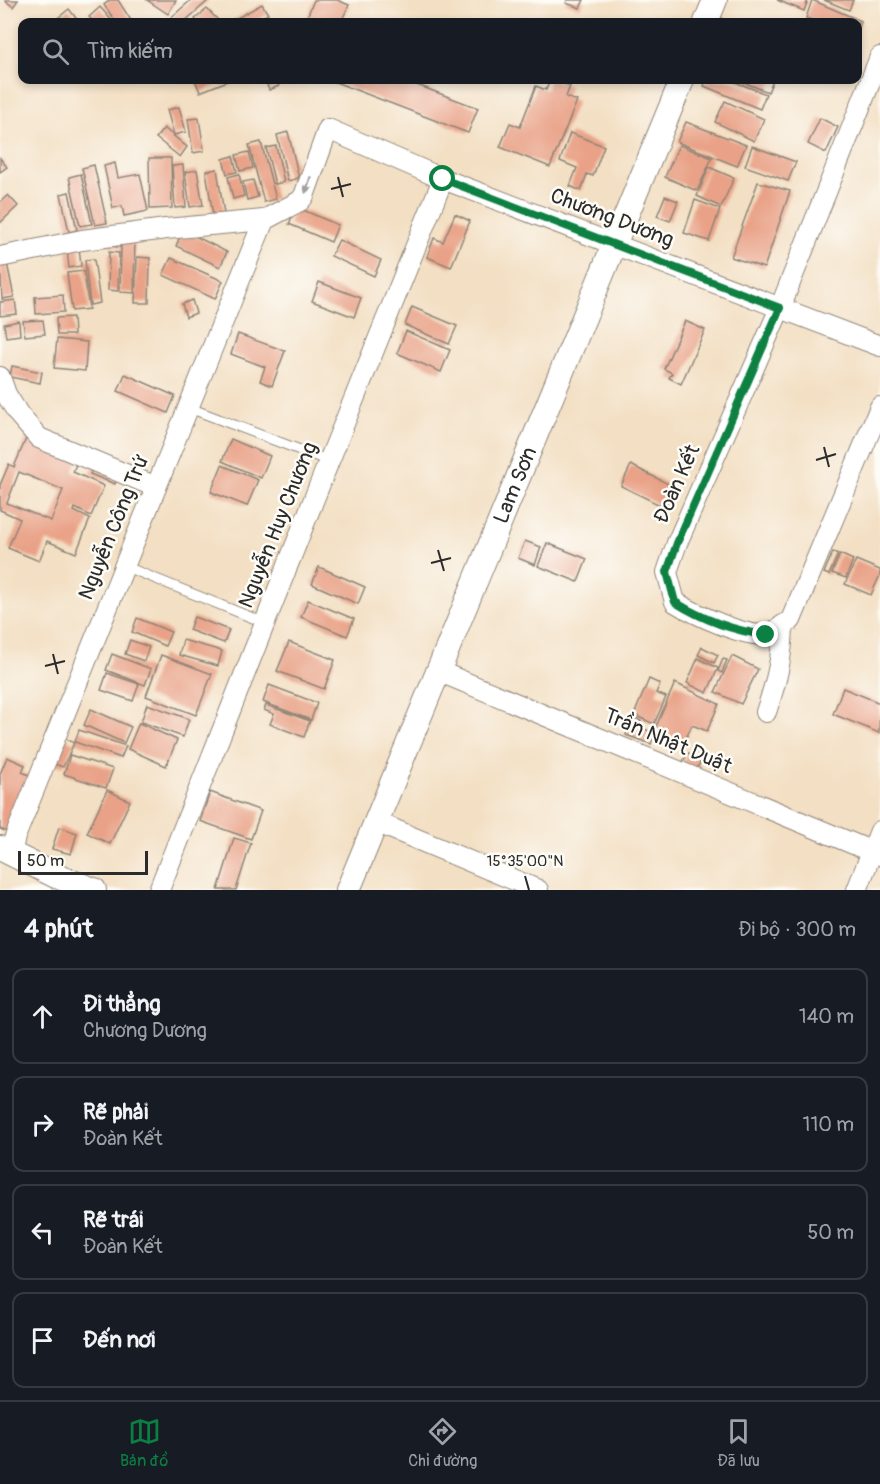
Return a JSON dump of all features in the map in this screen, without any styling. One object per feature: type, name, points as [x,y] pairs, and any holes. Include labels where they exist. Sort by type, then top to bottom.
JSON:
[{"type":"street","points":[[708,18],[715,0]]},
{"type":"street","name":"Đoàn Kết","points":[[783,625],[766,635],[745,632],[693,613],[675,602],[667,572],[677,543],[780,308],[880,57]]},
{"type":"street","name":"Lam Sơn","points":[[348,890],[680,84]]},
{"type":"street","name":"Chương Dương","points":[[264,220],[300,201],[304,196],[328,129],[443,179],[880,346]]},
{"type":"street","name":"Nguyễn Huy Chương","points":[[159,890],[443,179]]},
{"type":"street","points":[[0,257],[93,239],[264,220]]},
{"type":"street","name":"Nguyễn Công Trứ","points":[[5,850],[15,837],[264,220]]},
{"type":"street","points":[[0,377],[6,394],[19,415],[39,438],[156,488]]},
{"type":"street","points":[[766,712],[779,674],[783,625],[791,620],[880,407]]},
{"type":"street","name":"Trần Nhật Duật","points":[[438,671],[876,853]]},
{"type":"street","points":[[376,822],[538,890]]},
{"type":"street","points":[[857,890],[876,853],[880,831]]},
{"type":"street","points":[[5,850],[56,876],[94,890]]},
{"type":"lane","points":[[187,408],[329,461]]},
{"type":"lane","points":[[124,566],[265,623]]},
{"type":"building","points":[[5,0],[18,0],[13,7]]},
{"type":"building","points":[[110,0],[118,0],[129,18],[113,18],[104,5]]},
{"type":"building","points":[[147,0],[176,0],[168,14]]},
{"type":"building","points":[[191,0],[209,0],[189,18],[171,18]]},
{"type":"building","points":[[314,0],[337,0],[349,5],[343,18],[307,18]]},
{"type":"building","points":[[567,0],[584,0],[580,8],[566,3]]},
{"type":"building","points":[[777,0],[808,0],[804,11]]},
{"type":"building","points":[[812,0],[854,18],[806,18]]},
{"type":"building","points":[[824,0],[853,0],[849,10]]},
{"type":"building","points":[[262,4],[268,14],[260,18],[237,18]]},
{"type":"building","points":[[100,7],[110,18],[90,18]]},
{"type":"building","points":[[69,9],[76,18],[58,18]]},
{"type":"building","points":[[207,9],[216,18],[196,18]]},
{"type":"building","points":[[197,84],[220,84],[200,92]]},
{"type":"building","points":[[267,84],[278,84],[279,86],[269,90]]},
{"type":"building","points":[[340,84],[415,84],[478,108],[468,133]]},
{"type":"building","points":[[548,84],[565,84],[570,86],[566,97],[577,101],[550,167],[500,147],[510,123],[520,127],[536,86],[546,90]]},
{"type":"building","points":[[705,84],[740,84],[766,94],[760,109],[704,86]]},
{"type":"building","points":[[748,84],[771,84],[768,92]]},
{"type":"building","points":[[725,101],[764,119],[754,141],[715,122]]},
{"type":"building","points":[[179,107],[186,132],[174,135],[167,110]]},
{"type":"building","points":[[199,118],[204,151],[193,153],[188,119]]},
{"type":"building","points":[[820,118],[838,127],[826,153],[808,144]]},
{"type":"building","points":[[686,122],[746,145],[737,166],[677,142]]},
{"type":"building","points":[[164,128],[187,147],[180,157],[156,138]]},
{"type":"building","points":[[288,132],[299,178],[288,181],[277,135]]},
{"type":"building","points":[[570,133],[604,146],[593,176],[587,174],[581,191],[570,186],[577,168],[560,161]]},
{"type":"building","points":[[261,142],[276,199],[264,202],[249,145]]},
{"type":"building","points":[[679,145],[712,158],[697,191],[665,177]]},
{"type":"building","points":[[276,146],[284,182],[275,184],[266,148]]},
{"type":"building","points":[[752,146],[796,162],[788,181],[745,166]]},
{"type":"building","points":[[249,152],[253,168],[240,171],[236,155]]},
{"type":"building","points":[[233,156],[237,172],[227,174],[223,159]]},
{"type":"building","points":[[0,158],[7,167],[0,172]]},
{"type":"building","points":[[149,158],[171,158],[172,208],[150,209]]},
{"type":"building","points":[[115,163],[118,178],[140,174],[148,211],[124,216],[122,206],[113,208],[104,166]]},
{"type":"building","points":[[94,165],[107,223],[95,225],[82,168]]},
{"type":"building","points":[[183,165],[186,207],[175,208],[172,166]]},
{"type":"building","points":[[709,167],[734,178],[721,207],[697,196]]},
{"type":"building","points":[[217,169],[224,214],[213,216],[206,171]]},
{"type":"building","points":[[197,170],[203,205],[190,207],[185,172]]},
{"type":"building","points":[[81,174],[92,224],[80,226],[69,177]]},
{"type":"building","points":[[239,174],[244,196],[233,199],[228,177]]},
{"type":"building","points":[[253,180],[258,197],[247,200],[243,182]]},
{"type":"building","points":[[758,182],[790,191],[764,268],[731,257]]},
{"type":"building","points":[[69,192],[77,230],[69,232],[61,194]]},
{"type":"building","points":[[8,195],[18,206],[0,223],[0,202]]},
{"type":"building","points":[[665,196],[678,201],[670,221],[657,216]]},
{"type":"building","points":[[695,200],[720,209],[709,241],[684,233]]},
{"type":"building","points":[[296,207],[338,225],[331,242],[289,224]]},
{"type":"building","points":[[455,214],[470,221],[451,267],[427,257],[434,238],[443,242]]},
{"type":"building","points":[[183,230],[227,252],[220,267],[176,246]]},
{"type":"building","points":[[110,235],[135,236],[134,293],[120,292],[121,247],[110,246]]},
{"type":"building","points":[[339,240],[381,260],[374,276],[331,256]]},
{"type":"building","points":[[79,247],[81,266],[69,268],[67,249]]},
{"type":"building","points":[[109,252],[119,253],[118,291],[108,290]]},
{"type":"building","points":[[137,257],[150,258],[149,303],[135,303]]},
{"type":"building","points":[[6,258],[14,297],[2,299],[0,259]]},
{"type":"building","points":[[171,258],[223,281],[215,299],[163,275]]},
{"type":"building","points":[[94,259],[100,303],[90,305],[85,260]]},
{"type":"building","points":[[84,271],[89,309],[72,311],[67,273]]},
{"type":"building","points":[[319,282],[361,298],[354,317],[312,301]]},
{"type":"building","points":[[63,295],[64,312],[36,314],[35,297]]},
{"type":"building","points":[[15,300],[17,314],[0,316],[0,302]]},
{"type":"building","points":[[192,300],[196,313],[186,317],[182,304]]},
{"type":"building","points":[[412,307],[457,326],[449,344],[405,325]]},
{"type":"building","points":[[73,317],[74,335],[57,335],[56,318]]},
{"type":"building","points":[[43,320],[45,334],[25,336],[23,321]]},
{"type":"building","points":[[19,321],[20,335],[6,337],[4,324]]},
{"type":"building","points":[[685,321],[705,330],[681,384],[669,378],[672,373],[664,369]]},
{"type":"building","points":[[406,331],[450,350],[441,372],[397,353]]},
{"type":"building","points":[[238,334],[285,351],[272,386],[260,381],[265,367],[231,354]]},
{"type":"building","points":[[57,339],[87,342],[85,371],[54,368]]},
{"type":"building","points":[[12,366],[42,372],[40,383],[10,377]]},
{"type":"building","points":[[125,374],[175,396],[168,413],[118,391]]},
{"type":"building","points":[[28,434],[79,456],[73,472],[104,486],[91,516],[75,508],[74,511],[90,519],[76,553],[47,541],[39,561],[8,548],[20,519],[0,510],[0,485],[9,464],[14,467]],"holes":[[[19,472],[63,490],[51,521],[7,503]]]},
{"type":"building","points":[[231,439],[270,456],[261,478],[222,461]]},
{"type":"building","points":[[96,459],[121,469],[115,484],[90,474]]},
{"type":"building","points":[[222,465],[258,480],[247,506],[211,492]]},
{"type":"building","points":[[631,465],[674,487],[664,507],[621,486]]},
{"type":"building","points":[[525,541],[541,547],[535,565],[518,558]]},
{"type":"building","points":[[547,543],[587,559],[578,582],[538,566]]},
{"type":"building","points":[[833,552],[838,554],[829,575],[824,573]]},
{"type":"building","points":[[840,554],[853,560],[846,578],[832,573]]},
{"type":"building","points":[[856,560],[880,570],[871,595],[845,584]]},
{"type":"building","points":[[319,567],[365,587],[358,604],[312,584]]},
{"type":"building","points":[[308,600],[354,619],[347,636],[301,617]]},
{"type":"building","points":[[194,617],[229,630],[224,643],[189,630]]},
{"type":"building","points":[[137,618],[171,632],[165,646],[132,632]]},
{"type":"building","points":[[130,640],[149,647],[144,661],[125,654]]},
{"type":"building","points":[[183,640],[222,651],[218,666],[179,655]]},
{"type":"building","points":[[289,642],[335,660],[324,689],[277,671]]},
{"type":"building","points":[[702,647],[718,655],[714,663],[698,655]]},
{"type":"building","points":[[112,654],[151,669],[145,685],[106,670]]},
{"type":"building","points":[[161,655],[212,674],[196,715],[146,696]]},
{"type":"building","points":[[732,656],[758,669],[741,704],[715,692]]},
{"type":"building","points":[[698,658],[718,668],[707,693],[687,683]]},
{"type":"building","points":[[723,659],[727,660],[722,673],[718,671]]},
{"type":"building","points":[[107,673],[139,684],[133,701],[101,690]]},
{"type":"building","points":[[649,679],[660,684],[656,693],[666,697],[654,724],[634,715]]},
{"type":"building","points":[[675,683],[719,704],[707,731],[692,725],[683,745],[654,731]]},
{"type":"building","points":[[269,685],[317,703],[311,720],[263,702]]},
{"type":"building","points":[[843,688],[880,703],[879,733],[833,714]]},
{"type":"building","points":[[147,704],[189,719],[183,737],[141,722]]},
{"type":"building","points":[[266,705],[310,721],[304,737],[270,724],[274,714],[264,710]]},
{"type":"building","points":[[91,709],[131,727],[124,743],[84,725]]},
{"type":"building","points":[[635,718],[641,721],[639,726],[632,723]]},
{"type":"building","points":[[139,723],[177,740],[166,766],[128,749]]},
{"type":"building","points":[[630,724],[655,733],[651,744],[626,735]]},
{"type":"building","points":[[79,730],[126,746],[121,758],[75,742]]},
{"type":"building","points":[[63,737],[74,743],[63,767],[52,763]]},
{"type":"building","points":[[688,753],[701,760],[696,771],[682,763]]},
{"type":"building","points":[[70,755],[113,769],[106,788],[64,774]]},
{"type":"building","points":[[7,757],[25,765],[22,772],[34,777],[10,833],[0,829],[0,774]]},
{"type":"building","points":[[107,790],[130,801],[110,844],[87,833]]},
{"type":"building","points":[[210,792],[261,811],[251,839],[200,821]]},
{"type":"building","points":[[59,827],[77,833],[71,854],[52,849]]},
{"type":"building","points":[[234,838],[251,843],[236,890],[218,890]]},
{"type":"route","points":[[443,179],[780,308],[677,543],[667,572],[675,602],[693,613],[745,632],[766,635]]}]
